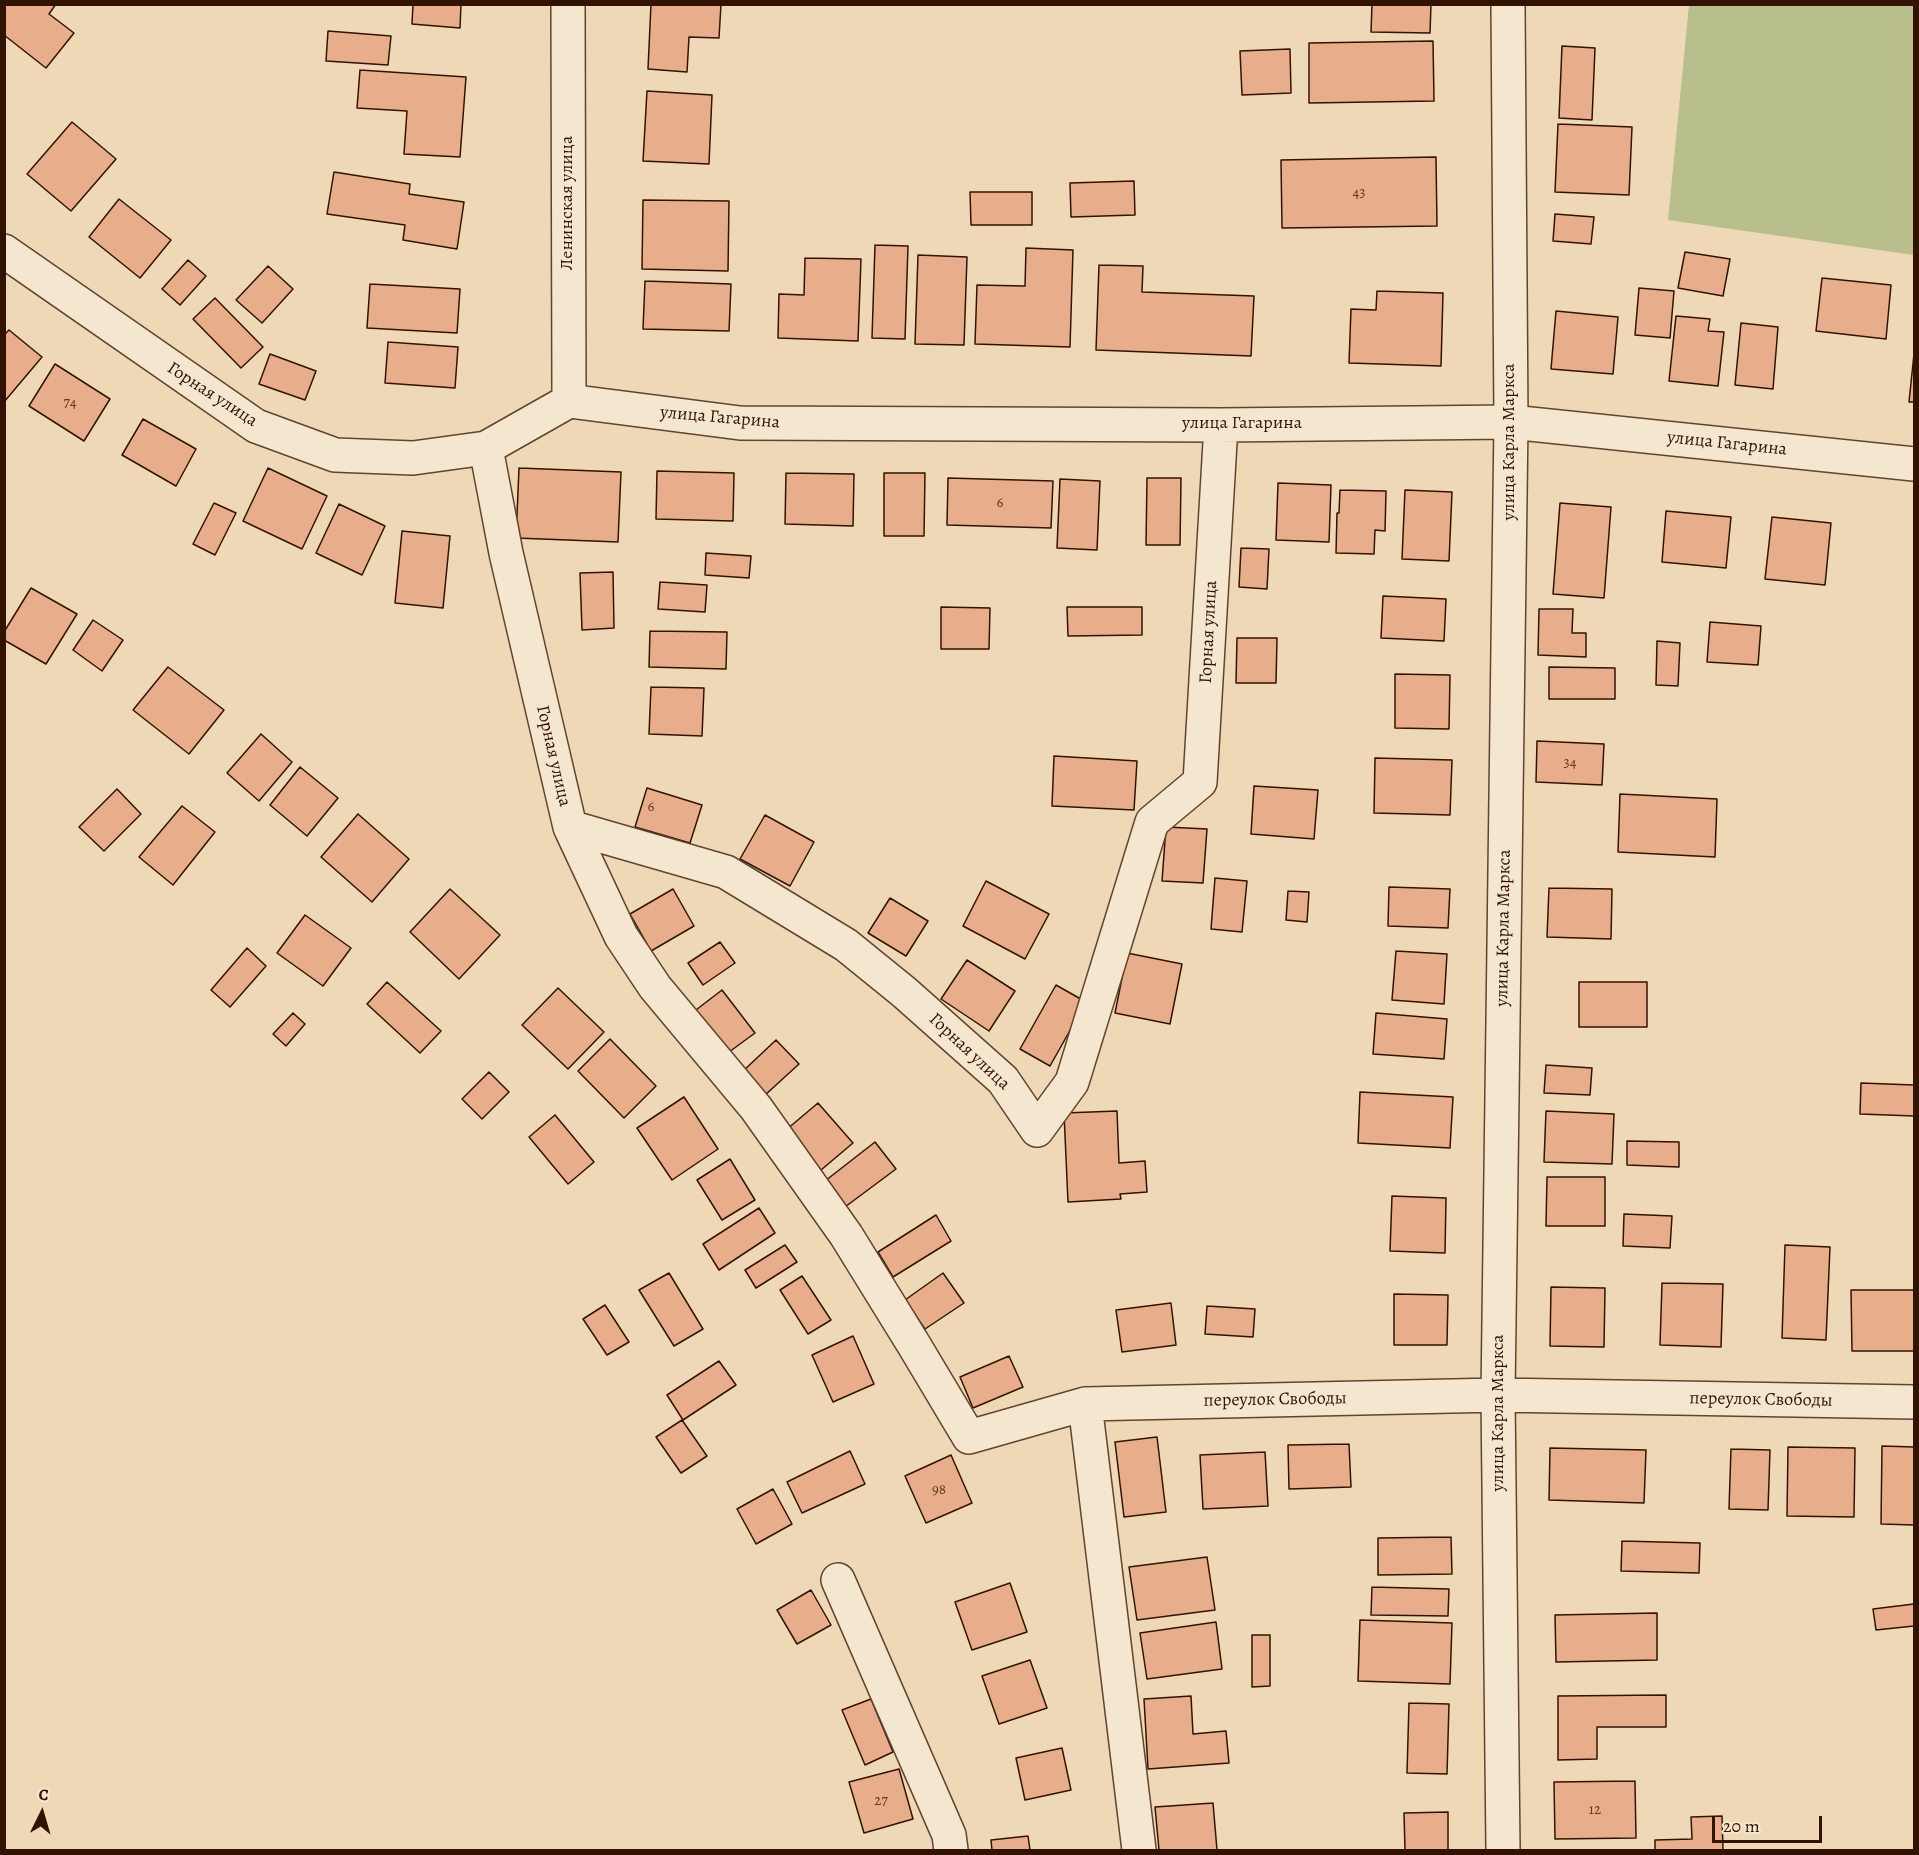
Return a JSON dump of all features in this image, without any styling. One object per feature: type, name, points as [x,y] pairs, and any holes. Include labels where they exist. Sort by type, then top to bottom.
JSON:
[{"type":"street","name":"Ленинская улица","points":[[568,4],[568,401]]},
{"type":"street","name":"улица Карла Маркса","points":[[1503,1851],[1498,1395],[1511,422],[1508,4]]},
{"type":"street","name":"Горная улица","points":[[4,251],[256,426],[335,455],[413,458],[486,448],[568,401]]},
{"type":"street","name":"улица Гагарина","points":[[568,401],[740,423],[1511,422],[1914,464]]},
{"type":"street","name":"Горная улица","points":[[486,448],[506,553],[570,827],[726,872],[846,945],[904,992],[1003,1080],[1038,1130],[1072,1082],[1152,822],[1200,782],[1221,424]]},
{"type":"street","name":"переулок Свободы","points":[[570,827],[621,936],[655,987],[756,1108],[846,1235],[969,1437],[1085,1404],[1498,1395],[1914,1402]]},
{"type":"street","points":[[1085,1404],[1139,1851]]},
{"type":"street","points":[[837,1580],[949,1835],[951,1851]]},
{"type":"green space","points":[[1689,5],[1914,5],[1914,255],[1668,220]]},
{"type":"building","points":[[4,4],[56,4],[49,14],[74,33],[46,68],[4,35]]},
{"type":"building","points":[[413,4],[461,4],[460,28],[412,24]]},
{"type":"building","points":[[651,4],[721,4],[719,38],[689,37],[687,72],[648,69]]},
{"type":"building","points":[[1372,4],[1431,4],[1430,33],[1371,32]]},
{"type":"building","points":[[328,31],[391,36],[388,65],[326,61]]},
{"type":"building","points":[[1433,41],[1434,101],[1309,103],[1309,43]]},
{"type":"building","points":[[1562,46],[1595,48],[1592,120],[1559,118]]},
{"type":"building","points":[[1290,49],[1291,93],[1242,95],[1240,51]]},
{"type":"building","points":[[360,70],[466,77],[460,157],[404,154],[407,111],[357,108]]},
{"type":"building","points":[[647,91],[712,95],[709,164],[643,161]]},
{"type":"building","points":[[72,122],[116,159],[71,211],[27,174]]},
{"type":"building","points":[[1558,124],[1632,127],[1629,195],[1555,192]]},
{"type":"building","points":[[1436,157],[1437,226],[1282,228],[1281,160]]},
{"type":"building","points":[[334,172],[410,184],[409,194],[464,202],[457,249],[403,240],[405,225],[327,214]]},
{"type":"building","points":[[1134,181],[1135,215],[1071,217],[1070,183]]},
{"type":"building","points":[[970,192],[1032,192],[1032,225],[971,225]]},
{"type":"building","points":[[119,199],[171,240],[140,278],[89,237]]},
{"type":"building","points":[[643,200],[729,201],[728,271],[642,269]]},
{"type":"building","points":[[1555,214],[1594,217],[1591,244],[1553,241]]},
{"type":"building","points":[[875,245],[908,246],[905,339],[872,338]]},
{"type":"building","points":[[1026,248],[1073,250],[1070,347],[975,344],[977,285],[1025,286]]},
{"type":"building","points":[[1685,252],[1730,259],[1723,296],[1678,288]]},
{"type":"building","points":[[918,255],[967,257],[964,345],[915,344]]},
{"type":"building","points":[[805,258],[861,259],[858,341],[778,338],[779,294],[804,295]]},
{"type":"building","points":[[188,260],[206,276],[180,305],[162,289]]},
{"type":"building","points":[[1099,265],[1143,266],[1142,292],[1254,296],[1251,356],[1096,350]]},
{"type":"building","points":[[268,266],[293,289],[262,323],[236,300]]},
{"type":"building","points":[[1822,278],[1891,285],[1886,339],[1816,331]]},
{"type":"building","points":[[645,281],[731,284],[729,331],[643,329]]},
{"type":"building","points":[[370,284],[460,289],[457,333],[367,328]]},
{"type":"building","points":[[1639,288],[1674,291],[1670,338],[1635,335]]},
{"type":"building","points":[[1377,291],[1443,293],[1441,366],[1349,363],[1351,309],[1376,310]]},
{"type":"building","points":[[215,298],[263,347],[241,368],[193,319]]},
{"type":"building","points":[[1556,311],[1618,317],[1613,374],[1551,369]]},
{"type":"building","points":[[1676,316],[1710,319],[1708,331],[1724,332],[1718,386],[1669,381]]},
{"type":"building","points":[[1741,323],[1778,327],[1773,389],[1735,385]]},
{"type":"building","points":[[9,330],[42,357],[4,402],[4,335]]},
{"type":"building","points":[[388,342],[458,347],[455,388],[385,383]]},
{"type":"building","points":[[270,354],[316,371],[305,400],[259,384]]},
{"type":"building","points":[[1914,354],[1914,402],[1909,402]]},
{"type":"building","points":[[55,364],[110,399],[84,441],[29,406]]},
{"type":"building","points":[[143,419],[196,449],[176,486],[122,455]]},
{"type":"building","points":[[268,468],[327,496],[302,549],[243,521]]},
{"type":"building","points":[[519,468],[621,472],[618,542],[516,538]]},
{"type":"building","points":[[657,471],[734,473],[733,521],[656,519]]},
{"type":"building","points":[[786,473],[854,474],[853,526],[785,524]]},
{"type":"building","points":[[884,473],[925,473],[924,536],[884,536]]},
{"type":"building","points":[[948,478],[1053,481],[1051,528],[947,525]]},
{"type":"building","points":[[1147,478],[1181,478],[1180,545],[1146,545]]},
{"type":"building","points":[[1060,479],[1100,481],[1097,550],[1057,548]]},
{"type":"building","points":[[1278,483],[1331,485],[1329,542],[1276,540]]},
{"type":"building","points":[[1340,490],[1386,491],[1385,531],[1375,530],[1374,554],[1336,553]]},
{"type":"building","points":[[1405,490],[1452,492],[1449,561],[1402,559]]},
{"type":"building","points":[[214,503],[236,513],[215,555],[193,544]]},
{"type":"building","points":[[1560,503],[1611,507],[1604,598],[1553,594]]},
{"type":"building","points":[[339,504],[385,526],[362,575],[316,553]]},
{"type":"building","points":[[1666,511],[1731,517],[1726,568],[1662,562]]},
{"type":"building","points":[[1772,517],[1831,523],[1825,585],[1765,579]]},
{"type":"building","points":[[402,531],[450,536],[443,608],[395,603]]},
{"type":"building","points":[[1241,548],[1269,549],[1267,589],[1239,587]]},
{"type":"building","points":[[706,553],[751,556],[749,578],[705,575]]},
{"type":"building","points":[[613,572],[614,628],[582,630],[580,573]]},
{"type":"building","points":[[660,582],[707,585],[705,612],[658,609]]},
{"type":"building","points":[[31,588],[77,614],[46,664],[4,640],[4,632]]},
{"type":"building","points":[[1383,596],[1446,599],[1444,641],[1381,638]]},
{"type":"building","points":[[941,607],[990,608],[989,649],[941,649]]},
{"type":"building","points":[[1067,607],[1142,607],[1142,635],[1068,636]]},
{"type":"building","points":[[1539,609],[1573,609],[1572,633],[1586,633],[1586,657],[1538,655]]},
{"type":"building","points":[[93,620],[123,640],[102,671],[73,650]]},
{"type":"building","points":[[1710,622],[1761,626],[1758,665],[1707,662]]},
{"type":"building","points":[[650,631],[727,632],[726,669],[649,667]]},
{"type":"building","points":[[1237,638],[1277,638],[1276,683],[1236,683]]},
{"type":"building","points":[[1657,641],[1680,643],[1678,686],[1656,685]]},
{"type":"building","points":[[168,667],[224,710],[189,754],[133,710]]},
{"type":"building","points":[[1549,667],[1615,668],[1615,699],[1549,699]]},
{"type":"building","points":[[1395,674],[1450,675],[1449,729],[1395,728]]},
{"type":"building","points":[[651,687],[704,688],[702,736],[649,734]]},
{"type":"building","points":[[261,734],[292,762],[259,801],[227,773]]},
{"type":"building","points":[[1537,741],[1604,744],[1602,785],[1536,782]]},
{"type":"building","points":[[1054,756],[1137,761],[1134,810],[1052,806]]},
{"type":"building","points":[[1375,758],[1452,760],[1450,815],[1374,813]]},
{"type":"building","points":[[300,767],[338,798],[307,836],[270,805]]},
{"type":"building","points":[[1254,786],[1318,790],[1314,839],[1251,834]]},
{"type":"building","points":[[647,788],[702,805],[690,843],[635,827]]},
{"type":"building","points":[[117,789],[141,814],[104,851],[79,827]]},
{"type":"building","points":[[1620,794],[1717,799],[1715,857],[1618,852]]},
{"type":"building","points":[[182,806],[215,832],[173,885],[139,857]]},
{"type":"building","points":[[358,814],[409,859],[372,902],[321,857]]},
{"type":"building","points":[[765,815],[814,842],[790,886],[740,859]]},
{"type":"building","points":[[1166,827],[1207,829],[1203,883],[1162,881]]},
{"type":"building","points":[[1215,878],[1247,881],[1242,932],[1211,929]]},
{"type":"building","points":[[986,881],[1049,914],[1025,959],[963,926]]},
{"type":"building","points":[[1389,887],[1450,889],[1448,928],[1388,926]]},
{"type":"building","points":[[1549,888],[1612,889],[1611,939],[1547,937]]},
{"type":"building","points":[[450,889],[500,935],[459,979],[410,932]]},
{"type":"building","points":[[673,889],[694,926],[651,951],[630,914]]},
{"type":"building","points":[[1288,891],[1309,892],[1307,922],[1286,920]]},
{"type":"building","points":[[890,898],[928,921],[906,956],[868,933]]},
{"type":"building","points":[[305,915],[351,948],[323,986],[277,953]]},
{"type":"building","points":[[720,942],[735,963],[703,985],[688,963]]},
{"type":"building","points":[[247,948],[266,966],[230,1007],[211,990]]},
{"type":"building","points":[[1396,951],[1447,954],[1444,1004],[1392,1000]]},
{"type":"building","points":[[1127,953],[1182,964],[1170,1024],[1115,1013]]},
{"type":"building","points":[[967,960],[1015,991],[989,1031],[941,999]]},
{"type":"building","points":[[387,982],[441,1031],[420,1053],[367,1004]]},
{"type":"building","points":[[1579,982],[1647,982],[1647,1027],[1579,1027]]},
{"type":"building","points":[[1056,985],[1086,1002],[1050,1066],[1020,1049]]},
{"type":"building","points":[[558,988],[604,1032],[568,1069],[522,1025]]},
{"type":"building","points":[[722,990],[755,1033],[725,1055],[692,1013]]},
{"type":"building","points":[[293,1013],[305,1024],[286,1046],[273,1034]]},
{"type":"building","points":[[1376,1013],[1447,1019],[1444,1059],[1373,1054]]},
{"type":"building","points":[[610,1039],[656,1086],[624,1118],[578,1071]]},
{"type":"building","points":[[776,1040],[799,1064],[764,1096],[742,1072]]},
{"type":"building","points":[[1546,1065],[1592,1068],[1590,1095],[1544,1093]]},
{"type":"building","points":[[489,1072],[509,1092],[482,1119],[462,1099]]},
{"type":"building","points":[[1861,1083],[1914,1085],[1914,1116],[1860,1114]]},
{"type":"building","points":[[1360,1092],[1453,1097],[1450,1148],[1358,1143]]},
{"type":"building","points":[[684,1097],[718,1149],[672,1180],[637,1128]]},
{"type":"building","points":[[818,1103],[853,1143],[821,1170],[786,1130]]},
{"type":"building","points":[[1117,1111],[1119,1163],[1145,1161],[1147,1192],[1120,1194],[1121,1199],[1068,1202],[1064,1113]]},
{"type":"building","points":[[1546,1111],[1614,1114],[1612,1164],[1544,1162]]},
{"type":"building","points":[[555,1115],[594,1162],[568,1184],[529,1137]]},
{"type":"building","points":[[1627,1141],[1679,1142],[1679,1167],[1627,1165]]},
{"type":"building","points":[[875,1142],[896,1169],[845,1207],[825,1181]]},
{"type":"building","points":[[730,1159],[755,1200],[722,1220],[697,1180]]},
{"type":"building","points":[[1547,1177],[1605,1177],[1605,1226],[1546,1226]]},
{"type":"building","points":[[1392,1196],[1446,1198],[1445,1253],[1390,1251]]},
{"type":"building","points":[[759,1208],[775,1233],[719,1270],[703,1244]]},
{"type":"building","points":[[1624,1214],[1672,1216],[1670,1248],[1623,1246]]},
{"type":"building","points":[[936,1215],[951,1241],[893,1277],[878,1252]]},
{"type":"building","points":[[785,1245],[797,1262],[756,1288],[745,1270]]},
{"type":"building","points":[[1785,1245],[1830,1247],[1826,1340],[1782,1338]]},
{"type":"building","points":[[669,1273],[703,1329],[674,1346],[639,1290]]},
{"type":"building","points":[[943,1273],[964,1303],[925,1329],[905,1300]]},
{"type":"building","points":[[802,1276],[831,1320],[808,1334],[780,1290]]},
{"type":"building","points":[[1662,1283],[1723,1284],[1721,1347],[1660,1345]]},
{"type":"building","points":[[1551,1287],[1605,1288],[1604,1347],[1550,1346]]},
{"type":"building","points":[[1851,1290],[1914,1290],[1914,1351],[1852,1351]]},
{"type":"building","points":[[1394,1294],[1448,1295],[1447,1345],[1394,1345]]},
{"type":"building","points":[[1171,1303],[1176,1345],[1122,1352],[1116,1310]]},
{"type":"building","points":[[605,1305],[629,1342],[607,1355],[583,1319]]},
{"type":"building","points":[[1207,1306],[1255,1309],[1253,1337],[1205,1334]]},
{"type":"building","points":[[853,1336],[874,1384],[833,1402],[812,1355]]},
{"type":"building","points":[[1009,1356],[1023,1387],[973,1408],[960,1377]]},
{"type":"building","points":[[719,1361],[736,1385],[683,1420],[667,1395]]},
{"type":"building","points":[[682,1420],[707,1456],[681,1473],[656,1437]]},
{"type":"building","points":[[1157,1437],[1166,1512],[1124,1517],[1115,1442]]},
{"type":"building","points":[[1349,1444],[1351,1487],[1289,1489],[1288,1445]]},
{"type":"building","points":[[1882,1446],[1914,1447],[1914,1525],[1881,1524]]},
{"type":"building","points":[[1788,1447],[1855,1448],[1854,1517],[1787,1516]]},
{"type":"building","points":[[1550,1448],[1646,1450],[1644,1503],[1549,1500]]},
{"type":"building","points":[[1731,1449],[1770,1450],[1768,1510],[1729,1509]]},
{"type":"building","points":[[850,1451],[865,1484],[802,1513],[787,1482]]},
{"type":"building","points":[[1265,1452],[1268,1506],[1203,1509],[1200,1455]]},
{"type":"building","points":[[951,1455],[972,1503],[926,1523],[905,1476]]},
{"type":"building","points":[[773,1489],[792,1524],[756,1544],[737,1509]]},
{"type":"building","points":[[1451,1537],[1452,1574],[1378,1575],[1378,1538]]},
{"type":"building","points":[[1622,1541],[1700,1543],[1699,1573],[1621,1571]]},
{"type":"building","points":[[1207,1557],[1215,1610],[1137,1620],[1129,1567]]},
{"type":"building","points":[[1010,1583],[1027,1632],[972,1650],[955,1602]]},
{"type":"building","points":[[1372,1587],[1449,1589],[1448,1616],[1371,1615]]},
{"type":"building","points":[[811,1590],[831,1625],[797,1644],[777,1610]]},
{"type":"building","points":[[1914,1604],[1914,1626],[1876,1630],[1873,1609]]},
{"type":"building","points":[[1657,1613],[1657,1660],[1556,1662],[1555,1615]]},
{"type":"building","points":[[1360,1620],[1452,1623],[1450,1684],[1358,1681]]},
{"type":"building","points":[[1216,1622],[1222,1669],[1147,1679],[1140,1633]]},
{"type":"building","points":[[1252,1635],[1270,1635],[1270,1686],[1252,1687]]},
{"type":"building","points":[[1030,1660],[1047,1708],[999,1724],[982,1676]]},
{"type":"building","points":[[1666,1695],[1666,1727],[1597,1727],[1597,1759],[1558,1760],[1558,1696]]},
{"type":"building","points":[[1191,1696],[1193,1734],[1226,1731],[1229,1763],[1148,1769],[1144,1699]]},
{"type":"building","points":[[871,1699],[893,1752],[865,1765],[842,1710]]},
{"type":"building","points":[[1409,1703],[1449,1704],[1447,1774],[1407,1773]]},
{"type":"building","points":[[1062,1748],[1071,1790],[1025,1800],[1016,1758]]},
{"type":"building","points":[[899,1769],[913,1819],[864,1833],[849,1782]]},
{"type":"building","points":[[1635,1781],[1636,1838],[1555,1839],[1554,1782]]},
{"type":"building","points":[[1213,1803],[1217,1850],[1159,1850],[1155,1807]]},
{"type":"building","points":[[1448,1812],[1448,1850],[1405,1850],[1404,1813]]},
{"type":"building","points":[[1722,1816],[1723,1850],[1655,1850],[1655,1840],[1692,1839],[1691,1817]]},
{"type":"building","points":[[1028,1836],[1030,1850],[992,1850],[991,1840]]}]
